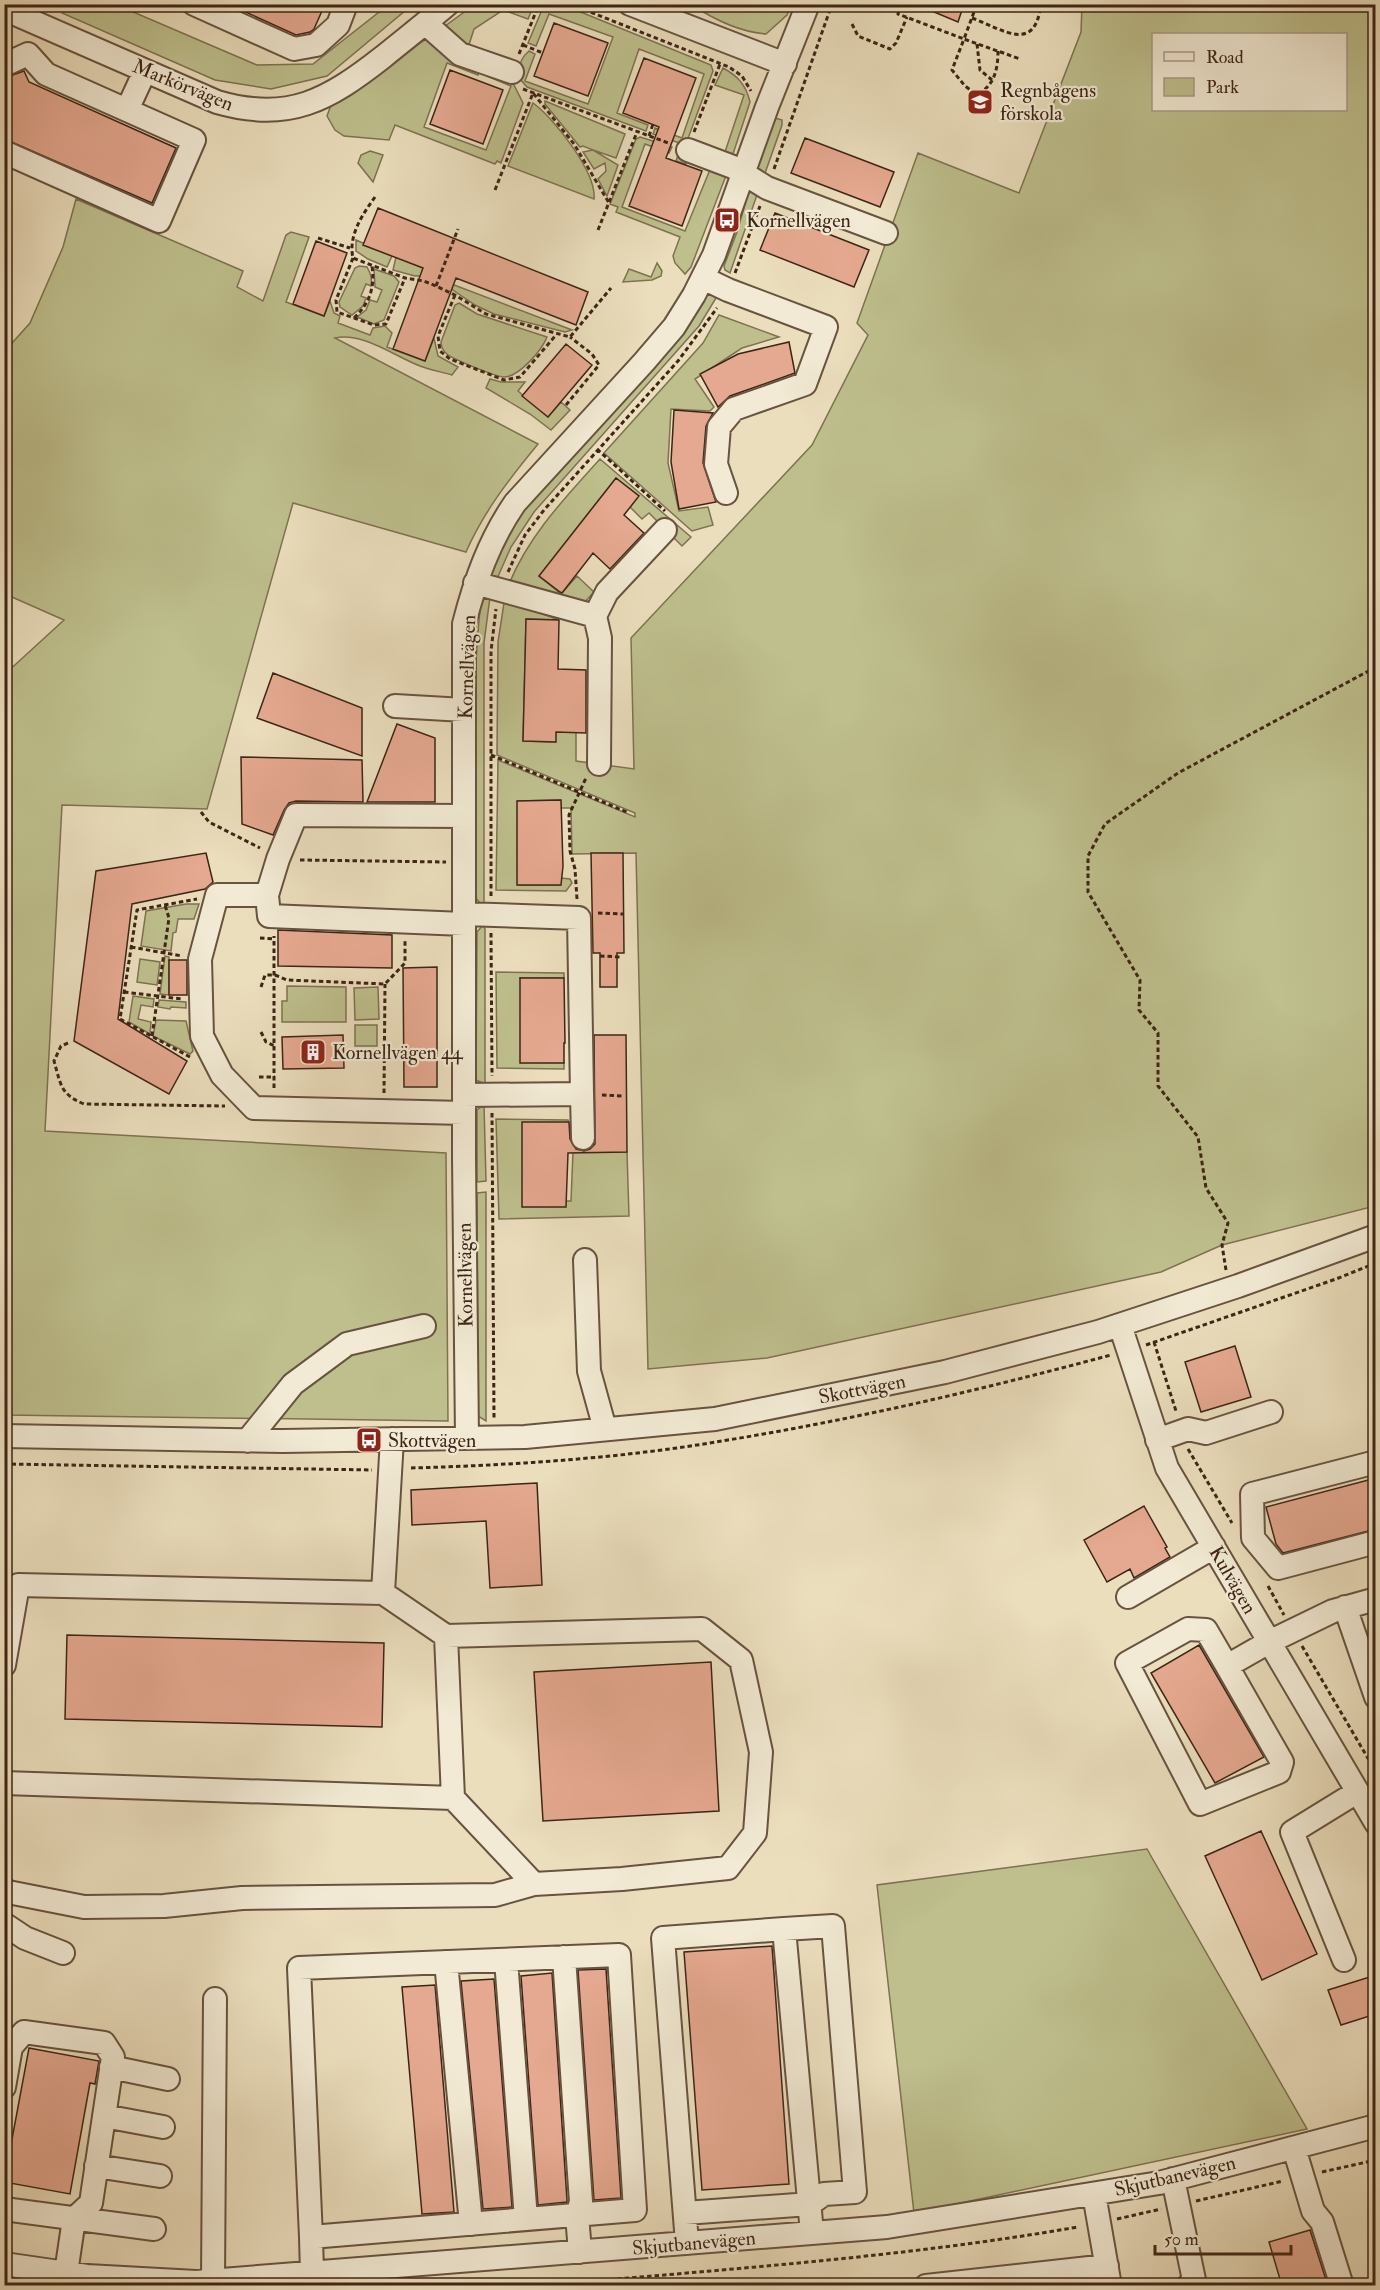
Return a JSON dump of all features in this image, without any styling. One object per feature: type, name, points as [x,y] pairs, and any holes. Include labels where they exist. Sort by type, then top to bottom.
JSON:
[{"type":"street","points":[[194,4],[294,49],[316,45],[338,25],[346,4]]},
{"type":"street","name":"Markörvägen","points":[[4,9],[39,13],[145,71],[230,106],[256,110],[284,109],[313,102],[340,89],[448,4]]},
{"type":"street","points":[[630,4],[785,64]]},
{"type":"street","name":"Kornellvägen","points":[[467,1438],[464,624],[482,562],[515,503],[674,327],[703,278],[714,255],[808,4]]},
{"type":"street","points":[[425,23],[460,54],[512,72]]},
{"type":"street","points":[[4,65],[28,54],[46,74],[194,140],[159,221],[4,152]]},
{"type":"street","points":[[127,110],[145,71]]},
{"type":"street","points":[[688,150],[733,167],[767,188],[885,233]]},
{"type":"street","points":[[703,278],[728,290],[826,327],[805,384],[734,409],[719,427],[716,464],[726,493]]},
{"type":"street","points":[[599,764],[600,638],[595,616],[607,591],[665,530]]},
{"type":"street","points":[[476,584],[595,616]]},
{"type":"street","points":[[395,706],[464,710]]},
{"type":"street","points":[[464,816],[296,815],[278,859],[267,895],[269,916],[404,921],[464,919],[491,915],[579,918],[583,1138]]},
{"type":"street","points":[[267,895],[217,895],[200,959],[199,1000],[202,1036],[222,1076],[254,1108],[384,1111],[464,1104],[492,1095],[582,1094]]},
{"type":"street","name":"Skottvägen","points":[[4,1436],[247,1441],[525,1437],[724,1417],[945,1372],[1120,1325],[1375,1239]]},
{"type":"street","points":[[585,1260],[589,1371],[605,1429]]},
{"type":"street","name":"Kulvägen","points":[[1120,1325],[1167,1468],[1376,1823]]},
{"type":"street","points":[[247,1441],[293,1384],[347,1344],[424,1326]]},
{"type":"street","points":[[1157,1440],[1188,1429],[1206,1432],[1271,1412]]},
{"type":"street","points":[[383,1593],[392,1439]]},
{"type":"street","points":[[1376,1462],[1252,1494],[1253,1538],[1278,1568],[1376,1542]]},
{"type":"street","points":[[1128,1597],[1217,1553],[1253,1538]]},
{"type":"street","points":[[4,1665],[18,1585],[383,1593],[446,1636],[702,1629],[741,1660],[760,1752],[755,1833],[728,1868],[622,1879],[534,1884],[495,1895],[242,1898],[164,1906],[84,1907],[8,1892],[4,1889]]},
{"type":"street","points":[[1227,1666],[1269,1642],[1333,1611],[1376,1599]]},
{"type":"street","points":[[1345,1607],[1376,1697]]},
{"type":"street","points":[[1188,1629],[1206,1630],[1227,1666],[1282,1762],[1279,1772],[1200,1804],[1127,1663],[1188,1629]]},
{"type":"street","points":[[446,1636],[453,1798],[534,1884]]},
{"type":"street","points":[[4,1783],[453,1798]]},
{"type":"street","points":[[1344,1960],[1292,1832],[1357,1792]]},
{"type":"street","points":[[4,1924],[25,1938],[63,1953]]},
{"type":"street","points":[[685,2213],[810,2204],[824,2194],[855,2192],[833,1926],[663,1938],[687,2243]]},
{"type":"street","points":[[784,1929],[812,2233]]},
{"type":"street","points":[[311,2237],[635,2210],[619,1955],[299,1968],[312,2273]]},
{"type":"street","points":[[564,1957],[581,2202],[577,2215],[580,2252]]},
{"type":"street","points":[[506,1960],[526,2219]]},
{"type":"street","points":[[446,1962],[471,2224]]},
{"type":"street","points":[[213,2280],[215,1999]]},
{"type":"street","points":[[4,2087],[11,2047],[24,2032],[104,2043],[113,2057],[91,2203],[74,2219],[66,2273]]},
{"type":"street","points":[[111,2067],[168,2079]]},
{"type":"street","points":[[104,2116],[163,2127]]},
{"type":"street","name":"Skjutbanevägen","points":[[4,2264],[66,2273],[173,2283],[312,2273],[422,2275],[580,2252],[887,2227],[1173,2180],[1376,2126]]},
{"type":"street","points":[[1294,2148],[1313,2211],[1322,2222],[1342,2286]]},
{"type":"street","points":[[96,2166],[160,2176]]},
{"type":"street","points":[[1173,2180],[1194,2280],[1188,2286]]},
{"type":"street","points":[[926,2286],[1109,2276],[1094,2194]]},
{"type":"street","points":[[4,2209],[154,2229]]},
{"type":"path","points":[[539,4],[512,72],[520,87],[688,150],[720,64]]},
{"type":"path","points":[[570,4],[720,64],[741,76],[755,97]]},
{"type":"path","points":[[497,1465],[494,1386],[491,915],[491,651],[494,615],[500,590],[525,535],[563,487],[678,361],[728,290],[832,4]]},
{"type":"path","points":[[901,4],[898,14],[1020,59]]},
{"type":"path","points":[[977,4],[952,70],[965,86],[976,94],[985,91],[995,76],[998,51]]},
{"type":"path","points":[[972,18],[1018,35],[1028,34],[1034,30],[1041,4]]},
{"type":"path","points":[[852,24],[858,36],[890,49],[896,43],[907,17]]},
{"type":"path","points":[[977,44],[980,70],[992,80]]},
{"type":"path","points":[[523,45],[543,52]]},
{"type":"path","points":[[495,190],[532,93]]},
{"type":"path","points":[[532,93],[574,144],[609,203]]},
{"type":"path","points":[[649,136],[653,124]]},
{"type":"path","points":[[598,231],[637,132]]},
{"type":"path","points":[[375,197],[362,215],[351,249],[353,258],[336,300],[337,312],[374,325],[386,324],[405,278]]},
{"type":"path","points":[[436,286],[458,229]]},
{"type":"path","points":[[318,238],[351,249]]},
{"type":"path","points":[[353,258],[405,278],[424,281],[436,286],[486,314],[570,337],[592,354],[599,365],[566,405]]},
{"type":"path","points":[[354,318],[365,308],[372,290],[374,278],[372,266]]},
{"type":"path","points":[[570,337],[611,288]]},
{"type":"path","points":[[455,295],[438,336],[440,351],[450,359],[504,380],[520,377],[557,334]]},
{"type":"path","points":[[597,449],[675,520],[665,530]]},
{"type":"path","points":[[1228,1290],[1222,1245],[1228,1223],[1206,1188],[1197,1137],[1158,1086],[1158,1033],[1139,1010],[1140,980],[1088,892],[1088,856],[1105,824],[1178,773],[1376,667]]},
{"type":"path","points":[[491,755],[628,813]]},
{"type":"path","points":[[599,764],[591,769],[569,815],[570,851],[575,869],[579,918],[587,913],[623,914]]},
{"type":"path","points":[[201,812],[209,822],[252,842],[278,859],[451,862]]},
{"type":"path","points":[[213,1057],[190,1058],[120,1019],[137,910],[217,895]]},
{"type":"path","points":[[152,1036],[169,918],[165,905]]},
{"type":"path","points":[[268,1108],[275,1085],[274,916]]},
{"type":"path","points":[[384,1111],[385,984],[405,963],[404,921]]},
{"type":"path","points":[[260,938],[274,939]]},
{"type":"path","points":[[131,947],[200,959]]},
{"type":"path","points":[[261,987],[265,975],[275,975],[288,980],[385,984]]},
{"type":"path","points":[[124,992],[199,1000]]},
{"type":"path","points":[[261,1032],[266,1042],[275,1046]]},
{"type":"path","points":[[68,1043],[61,1046],[54,1061],[65,1092],[70,1098],[84,1104],[223,1107],[243,1096]]},
{"type":"path","points":[[259,1077],[275,1077]]},
{"type":"green space","points":[[561,4],[711,65],[713,71],[687,141],[682,144],[653,134],[655,128],[682,138],[704,74],[639,49],[617,113],[648,125],[646,131],[527,87],[519,78],[519,70],[520,63],[529,51],[535,54],[525,81],[588,104],[613,37],[549,14],[536,46],[528,43],[544,5]]},
{"type":"green space","points":[[791,4],[787,15],[766,34],[746,31],[728,24],[692,5]]},
{"type":"green space","points":[[68,5],[117,5],[257,65],[313,64],[388,5],[412,5],[327,76],[271,89],[215,80],[62,13]]},
{"type":"green space","points":[[474,5],[534,5],[528,19],[503,10],[474,29],[468,48],[441,29]]},
{"type":"green space","points":[[1082,5],[1375,5],[1375,1206],[1222,1245],[1161,1272],[767,1358],[648,1369],[636,853],[572,854],[571,808],[561,808],[560,800],[518,801],[518,885],[560,885],[561,878],[570,879],[572,883],[566,891],[496,890],[498,760],[635,817],[635,813],[497,755],[498,642],[504,603],[508,601],[559,620],[526,619],[523,741],[555,742],[557,710],[576,719],[576,761],[634,769],[631,638],[812,445],[868,335],[857,323],[918,153],[1019,193],[1081,32]]},
{"type":"green space","points":[[426,39],[482,65],[478,75],[447,63],[424,127],[486,150],[511,86],[487,76],[489,71],[513,83],[523,103],[501,163],[497,161],[495,164],[395,125],[389,140],[344,136],[335,130],[327,116],[331,105]]},
{"type":"green space","points":[[723,68],[741,82],[750,102],[731,160],[723,158],[744,95],[715,85]]},
{"type":"green space","points":[[545,101],[625,134],[616,158],[583,146],[580,147],[545,104]]},
{"type":"green space","points":[[533,103],[552,121],[582,161],[589,175],[594,199],[508,166]]},
{"type":"green space","points":[[775,118],[782,120],[782,125],[764,176],[755,174]]},
{"type":"green space","points":[[640,137],[672,147],[669,153],[645,144],[622,207],[685,231],[711,167],[687,160],[686,164],[676,161],[679,152],[727,173],[691,267],[685,274],[675,263],[673,256],[680,237],[616,212],[618,207],[610,204],[636,139]]},
{"type":"green space","points":[[593,150],[618,165],[607,196],[598,179],[606,171],[605,163],[594,169],[583,152]]},
{"type":"green space","points":[[370,151],[383,155],[373,182],[358,163],[361,155]]},
{"type":"green space","points":[[749,189],[758,192],[730,273],[725,270],[724,266],[737,232],[746,201],[744,198]]},
{"type":"green space","points":[[76,199],[243,271],[237,287],[263,301],[286,235],[291,232],[309,237],[286,302],[324,316],[330,301],[334,313],[340,316],[338,323],[370,335],[373,328],[385,326],[392,333],[387,347],[425,361],[434,338],[438,356],[458,367],[452,375],[420,366],[356,338],[335,338],[538,444],[489,509],[466,552],[293,503],[207,809],[62,805],[45,1131],[446,1153],[448,1421],[5,1415],[5,674],[64,620],[5,594],[4,352],[30,323],[63,247]]},
{"type":"green space","points":[[356,240],[392,256],[387,267],[356,251]]},
{"type":"green space","points":[[396,257],[428,270],[428,276],[415,276],[393,270]]},
{"type":"green space","points":[[657,263],[662,271],[661,276],[652,280],[623,282],[629,269],[651,277]]},
{"type":"green space","points":[[367,267],[371,276],[371,286],[366,284],[361,296],[366,298],[363,306],[352,315],[340,307],[339,302],[355,268]]},
{"type":"green space","points":[[374,269],[394,276],[399,282],[384,320],[374,324],[357,317],[366,310],[370,300],[377,302],[382,290],[375,287]]},
{"type":"green space","points":[[441,282],[449,283],[572,330],[565,332],[494,314],[475,305]]},
{"type":"green space","points":[[710,289],[716,292],[716,298],[699,326],[534,512],[511,547],[496,581],[489,577],[498,551],[528,504]]},
{"type":"green space","points":[[459,303],[477,314],[547,337],[535,355],[516,373],[504,377],[484,371],[444,352],[442,347],[441,342],[455,305]]},
{"type":"green space","points":[[719,315],[779,337],[742,348],[695,379],[714,407],[710,411],[671,409],[668,463],[679,511],[708,507],[713,525],[692,531],[604,453],[703,343]]},
{"type":"green space","points":[[490,379],[501,382],[525,382],[518,391],[548,417],[561,402],[570,410],[551,430],[530,414],[486,388]]},
{"type":"green space","points":[[600,459],[691,537],[682,546],[649,513],[642,519],[630,507],[638,496],[616,478],[539,576],[561,594],[577,576],[594,592],[581,606],[509,584],[537,533]]},
{"type":"green space","points":[[490,597],[484,643],[484,904],[475,897],[474,711],[481,600]]},
{"type":"green space","points":[[199,904],[194,919],[178,919],[176,932],[173,933],[171,951],[141,946],[146,911]]},
{"type":"green space","points":[[483,925],[485,929],[485,1084],[476,1080],[477,932]]},
{"type":"green space","points":[[165,956],[169,957],[169,995],[160,994]]},
{"type":"green space","points":[[140,959],[160,962],[157,985],[137,982]]},
{"type":"green space","points":[[496,972],[564,973],[564,978],[520,978],[564,1063],[564,1069],[497,1068]]},
{"type":"green space","points":[[287,986],[346,987],[346,1022],[282,1022],[282,1001],[287,1001]]},
{"type":"green space","points":[[378,987],[379,1019],[355,1020],[354,988]]},
{"type":"green space","points":[[133,996],[154,999],[153,1007],[141,1005],[138,1019],[151,1022],[150,1034],[129,1022]]},
{"type":"green space","points":[[159,1000],[186,1002],[186,1008],[158,1007]]},
{"type":"green space","points":[[156,1020],[186,1021],[193,1051],[190,1054],[153,1036]]},
{"type":"green space","points":[[355,1025],[377,1025],[377,1046],[355,1046]]},
{"type":"green space","points":[[484,1105],[486,1181],[477,1182],[477,1110]]},
{"type":"green space","points":[[496,1119],[568,1120],[571,1130],[566,1129],[566,1201],[571,1201],[573,1152],[627,1152],[629,1216],[499,1219]]},
{"type":"green space","points":[[486,1192],[486,1421],[478,1416],[477,1193]]},
{"type":"green space","points":[[1147,1849],[1307,2129],[914,2213],[877,1885]]},
{"type":"building","points":[[228,4],[325,4],[314,29],[296,35]]},
{"type":"building","points":[[915,4],[964,4],[958,22]]},
{"type":"building","points":[[554,23],[608,43],[588,96],[534,76]]},
{"type":"building","points":[[644,58],[696,78],[666,158],[702,171],[682,226],[629,206],[659,127],[623,113]]},
{"type":"building","points":[[450,70],[503,90],[483,144],[430,124]]},
{"type":"building","points":[[24,71],[29,82],[176,148],[152,203],[4,139],[4,78]]},
{"type":"building","points":[[805,138],[894,172],[880,207],[791,173]]},
{"type":"building","points":[[378,208],[588,292],[576,325],[456,278],[425,361],[393,349],[423,268],[363,245]]},
{"type":"building","points":[[775,213],[869,250],[854,287],[760,250]]},
{"type":"building","points":[[316,241],[347,253],[324,316],[293,304]]},
{"type":"building","points":[[789,342],[795,373],[730,396],[718,407],[700,374],[738,354]]},
{"type":"building","points":[[566,344],[592,365],[548,417],[522,396]]},
{"type":"building","points":[[674,410],[713,413],[706,426],[703,463],[716,502],[679,509],[671,462]]},
{"type":"building","points":[[616,478],[639,496],[624,515],[644,533],[610,569],[593,553],[562,593],[539,576]]},
{"type":"building","points":[[526,619],[559,620],[558,669],[586,670],[586,733],[556,732],[556,742],[523,741]]},
{"type":"building","points":[[273,673],[362,708],[362,756],[257,718]]},
{"type":"building","points":[[397,724],[435,738],[435,802],[367,802]]},
{"type":"building","points":[[241,757],[362,760],[363,802],[296,801],[289,803],[273,835],[242,824]]},
{"type":"building","points":[[561,800],[563,866],[561,885],[517,885],[517,801]]},
{"type":"building","points":[[206,853],[213,882],[205,889],[132,904],[118,1019],[187,1061],[169,1094],[74,1041],[96,871]]},
{"type":"building","points":[[591,853],[623,853],[624,953],[617,953],[617,987],[600,987],[600,953],[593,953]]},
{"type":"building","points":[[278,930],[392,935],[392,968],[278,966]]},
{"type":"building","points":[[169,960],[187,960],[187,995],[169,995]]},
{"type":"building","points":[[437,967],[437,1087],[404,1087],[403,968]]},
{"type":"building","points":[[520,978],[564,978],[564,1063],[520,1063]]},
{"type":"building","name":"Kornellvägen 44","points":[[343,1035],[344,1068],[283,1069],[282,1037]]},
{"type":"building","points":[[594,1035],[626,1035],[627,1152],[568,1153],[566,1207],[522,1207],[522,1122],[569,1122],[570,1139],[576,1149],[584,1151],[595,1144]]},
{"type":"building","points":[[1235,1346],[1251,1397],[1201,1412],[1185,1362]]},
{"type":"building","points":[[1376,1478],[1376,1529],[1283,1553],[1276,1544],[1266,1507]]},
{"type":"building","points":[[537,1483],[542,1585],[490,1588],[486,1521],[412,1525],[411,1490]]},
{"type":"building","points":[[1144,1506],[1167,1547],[1165,1548],[1170,1557],[1134,1578],[1130,1569],[1107,1582],[1084,1540]]},
{"type":"building","points":[[67,1635],[384,1643],[382,1727],[65,1719]]},
{"type":"building","points":[[1199,1645],[1264,1757],[1215,1783],[1151,1673]]},
{"type":"building","points":[[711,1662],[719,1811],[543,1821],[534,1672]]},
{"type":"building","points":[[1261,1831],[1317,1954],[1262,1980],[1205,1856]]},
{"type":"building","points":[[772,1946],[789,2184],[702,2190],[684,1952]]},
{"type":"building","points":[[606,1969],[621,2198],[594,2200],[578,1970]]},
{"type":"building","points":[[552,1973],[567,2202],[538,2205],[521,1976]]},
{"type":"building","points":[[1376,1975],[1376,2014],[1341,2025],[1328,1990]]},
{"type":"building","points":[[494,1979],[512,2207],[483,2209],[461,1981]]},
{"type":"building","points":[[435,1985],[454,2212],[422,2214],[402,1987]]},
{"type":"building","points":[[29,2048],[99,2061],[95,2084],[90,2083],[70,2194],[4,2182]]},
{"type":"building","points":[[1310,2230],[1328,2286],[1282,2286],[1269,2242]]},
{"type":"place","name":"Regnbågens förskola","points":[[980,102]]},
{"type":"place","name":"Kornellvägen","points":[[727,220]]},
{"type":"place","name":"Kornellvägen 44","points":[[313,1052]]},
{"type":"place","name":"Skottvägen","points":[[369,1440]]}]
